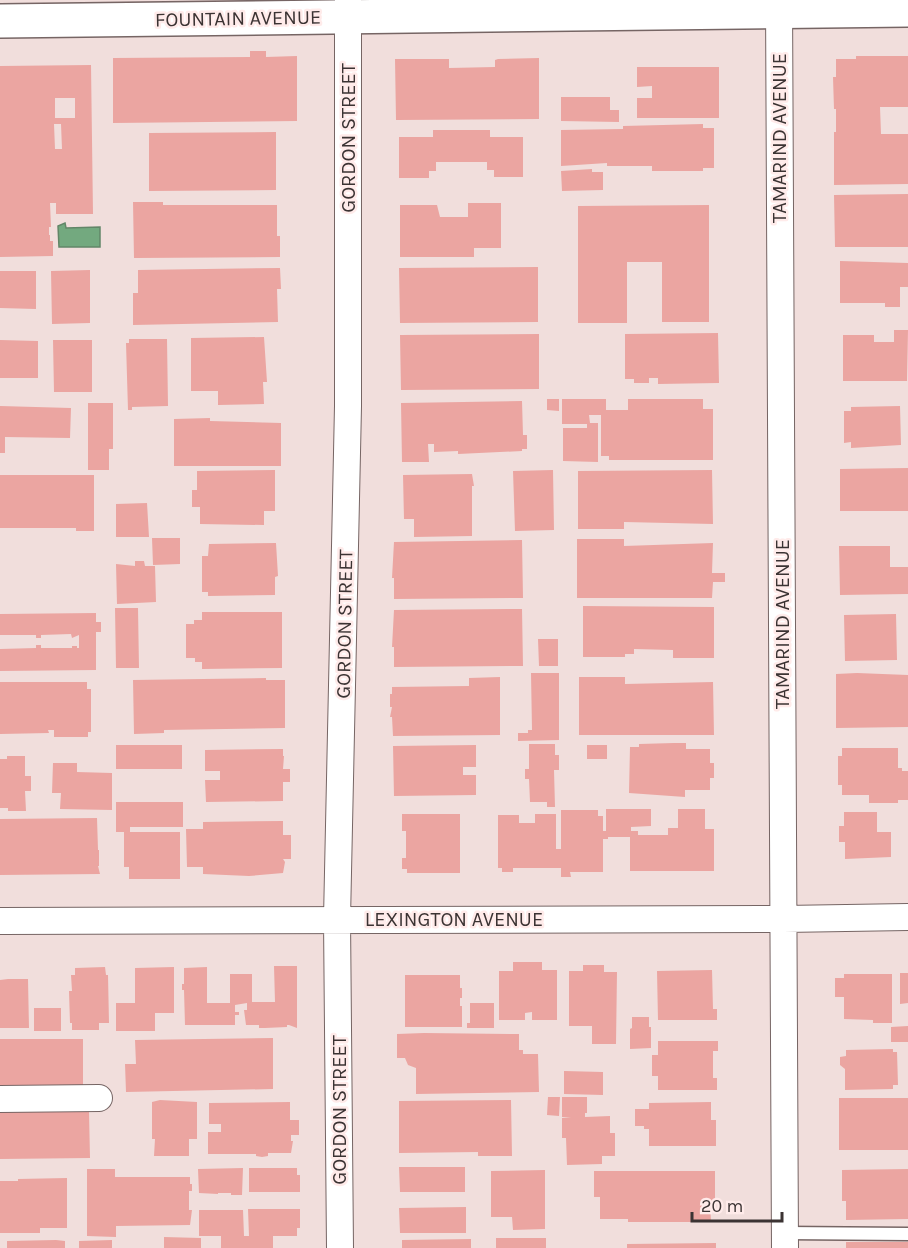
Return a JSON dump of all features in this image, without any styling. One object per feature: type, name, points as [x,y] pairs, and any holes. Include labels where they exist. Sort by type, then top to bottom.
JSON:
[{"type":"street","name":"FOUNTAIN AVENUE","points":[[0,21],[348,8],[779,5],[908,10]]},
{"type":"street","name":"TAMARIND AVENUE","points":[[779,5],[784,1240]]},
{"type":"street","name":"GORDON STREET","points":[[340,1248],[337,920],[348,406],[348,8]]},
{"type":"street","name":"LEXINGTON AVENUE","points":[[0,921],[784,920],[908,917]]},
{"type":"street","points":[[0,1099],[99,1098]]},
{"type":"lane","points":[[784,1240],[908,1234]]},
{"type":"shaded area","points":[[65,223],[66,228],[100,227],[100,247],[59,247],[58,226]]},
{"type":"building","points":[[250,51],[266,51],[266,57],[297,56],[297,121],[113,123],[113,58],[250,57]]},
{"type":"building","points":[[856,56],[908,56],[908,107],[880,107],[881,134],[908,134],[908,184],[834,185],[836,109],[834,109],[833,77],[836,77],[836,59],[856,59]]},
{"type":"building","points":[[539,58],[539,119],[396,120],[395,59],[449,59],[449,68],[495,67],[495,60],[498,59]]},
{"type":"building","points":[[91,65],[93,214],[56,214],[56,203],[50,203],[49,235],[50,241],[53,241],[53,256],[0,257],[0,66]],"holes":[[[55,98],[75,98],[75,118],[55,118]],[[54,124],[61,124],[62,149],[55,149]]]},
{"type":"building","points":[[637,67],[719,67],[719,118],[637,118],[637,98],[652,98],[652,86],[637,87]]},
{"type":"building","points":[[561,97],[610,97],[610,110],[619,110],[619,122],[561,121]]},
{"type":"building","points":[[703,124],[703,128],[714,128],[714,168],[703,168],[703,171],[652,171],[652,166],[607,166],[607,163],[561,166],[561,130]]},
{"type":"building","points":[[433,130],[490,130],[490,137],[523,137],[523,177],[494,177],[494,170],[487,170],[487,162],[436,162],[436,171],[429,171],[429,178],[399,178],[399,137],[433,137]]},
{"type":"building","points":[[276,132],[276,190],[149,191],[149,133]]},
{"type":"building","points":[[592,169],[592,172],[603,172],[603,190],[562,191],[561,171]]},
{"type":"building","points":[[908,194],[908,247],[835,247],[834,195]]},
{"type":"building","points":[[133,202],[163,202],[163,205],[277,205],[280,257],[134,258]]},
{"type":"building","points":[[468,203],[501,203],[501,248],[474,248],[474,257],[400,257],[400,205],[437,205],[440,217],[468,217]]},
{"type":"building","points":[[709,205],[709,322],[662,322],[662,262],[627,262],[627,323],[578,323],[578,206]]},
{"type":"building","points":[[840,261],[908,263],[908,287],[900,287],[900,307],[885,307],[885,303],[840,303]]},
{"type":"building","points":[[538,267],[538,322],[400,323],[399,268]]},
{"type":"building","points":[[280,268],[281,289],[277,289],[278,322],[133,325],[133,293],[138,293],[138,270]]},
{"type":"building","points":[[90,270],[90,323],[52,324],[51,271]]},
{"type":"building","points":[[0,271],[36,271],[36,309],[0,308]]},
{"type":"building","points":[[894,330],[908,330],[907,381],[843,381],[843,335],[874,335],[874,342],[894,342]]},
{"type":"building","points":[[718,333],[719,383],[658,384],[658,378],[649,378],[649,383],[634,383],[634,379],[625,379],[625,334]]},
{"type":"building","points":[[539,334],[539,389],[401,390],[400,335]]},
{"type":"building","points":[[264,337],[267,382],[263,382],[264,404],[218,405],[218,391],[191,391],[191,338]]},
{"type":"building","points":[[129,339],[167,339],[168,406],[132,407],[132,410],[128,410],[126,343],[129,343]]},
{"type":"building","points":[[0,340],[38,341],[38,378],[0,378]]},
{"type":"building","points":[[53,340],[92,340],[92,392],[54,392]]},
{"type":"building","points":[[547,399],[559,399],[559,411],[547,410]]},
{"type":"building","points":[[562,399],[606,399],[606,410],[628,410],[628,399],[703,399],[703,409],[713,409],[713,460],[609,460],[609,456],[601,456],[601,415],[589,415],[590,423],[598,423],[598,462],[563,461],[563,428],[587,428],[587,424],[562,424]]},
{"type":"building","points":[[522,401],[523,435],[527,435],[527,449],[458,454],[458,451],[434,452],[434,444],[428,444],[429,462],[402,462],[401,403]]},
{"type":"building","points":[[88,403],[113,403],[113,449],[109,449],[109,470],[88,470]]},
{"type":"building","points":[[0,406],[71,408],[70,438],[5,437],[5,453],[0,453]]},
{"type":"building","points":[[900,406],[901,445],[851,448],[851,442],[844,443],[844,411],[851,411],[851,407]]},
{"type":"building","points":[[210,418],[210,421],[281,423],[281,466],[174,466],[174,419]]},
{"type":"building","points":[[908,468],[908,511],[840,511],[840,469]]},
{"type":"building","points":[[275,470],[275,511],[264,511],[264,525],[200,524],[200,507],[192,507],[192,490],[197,490],[197,471]]},
{"type":"building","points":[[553,470],[554,530],[515,531],[513,471]]},
{"type":"building","points":[[712,470],[713,524],[624,522],[624,529],[578,529],[578,471]]},
{"type":"building","points":[[472,474],[474,486],[472,486],[472,536],[414,537],[414,519],[404,519],[403,475]]},
{"type":"building","points":[[0,475],[94,475],[94,531],[76,531],[76,528],[0,528]]},
{"type":"building","points":[[147,503],[149,537],[116,537],[116,504]]},
{"type":"building","points":[[152,538],[180,538],[180,564],[153,565]]},
{"type":"building","points":[[577,539],[624,539],[624,546],[713,543],[712,573],[725,573],[725,582],[713,582],[712,598],[577,598]]},
{"type":"building","points":[[522,540],[523,598],[394,599],[394,578],[392,578],[394,542]]},
{"type":"building","points":[[276,543],[278,576],[275,577],[275,595],[208,596],[208,592],[202,592],[202,556],[208,556],[209,544]]},
{"type":"building","points":[[839,546],[890,546],[890,567],[908,567],[908,594],[840,595]]},
{"type":"building","points":[[135,561],[144,561],[145,566],[155,566],[156,602],[117,604],[116,564],[135,566]]},
{"type":"building","points":[[583,606],[714,607],[714,658],[673,658],[673,650],[634,649],[634,654],[625,654],[625,657],[583,657]]},
{"type":"building","points":[[115,608],[138,608],[139,668],[116,668]]},
{"type":"building","points":[[522,609],[523,666],[394,667],[394,647],[392,647],[394,610]]},
{"type":"building","points":[[202,612],[282,612],[282,668],[202,669],[202,662],[195,662],[195,658],[186,658],[186,624],[194,624],[194,620],[202,620]]},
{"type":"building","points":[[96,613],[96,622],[101,622],[101,632],[96,632],[96,670],[0,671],[0,649],[36,648],[36,645],[41,645],[41,648],[77,646],[79,648],[79,635],[72,638],[71,634],[41,635],[41,638],[36,638],[36,635],[0,635],[0,614]]},
{"type":"building","points":[[896,614],[897,660],[845,661],[844,615]]},
{"type":"building","points":[[538,639],[558,639],[558,666],[539,666]]},
{"type":"building","points":[[531,673],[559,673],[559,740],[518,741],[518,733],[528,733],[528,730],[532,730]]},
{"type":"building","points":[[836,674],[908,675],[908,727],[836,728]]},
{"type":"building","points":[[500,677],[500,735],[393,736],[392,717],[390,717],[392,687],[469,686],[469,678]]},
{"type":"building","points":[[579,677],[625,677],[625,684],[713,682],[714,735],[579,735]]},
{"type":"building","points":[[266,678],[266,680],[285,680],[285,728],[164,730],[164,733],[134,734],[133,680]]},
{"type":"building","points":[[0,682],[87,682],[87,689],[91,689],[91,732],[88,732],[88,737],[54,737],[54,730],[48,730],[49,733],[0,734]]},
{"type":"building","points":[[686,743],[686,749],[710,749],[710,763],[714,763],[714,778],[710,778],[710,790],[685,790],[685,797],[629,793],[630,747],[639,747],[639,744]]},
{"type":"building","points":[[529,744],[555,744],[555,755],[559,755],[559,770],[554,770],[555,807],[547,807],[547,802],[530,802],[529,779],[525,779],[525,769],[529,769]]},
{"type":"building","points":[[116,745],[182,745],[182,769],[116,769]]},
{"type":"building","points":[[476,745],[476,767],[463,767],[463,775],[476,775],[476,795],[394,796],[393,746]]},
{"type":"building","points":[[587,745],[607,745],[607,759],[587,759]]},
{"type":"building","points":[[842,748],[898,748],[898,768],[908,771],[908,800],[898,800],[898,803],[869,803],[869,795],[842,795],[842,785],[838,785],[838,756],[842,756]]},
{"type":"building","points":[[283,749],[283,769],[290,769],[290,782],[283,782],[283,801],[206,802],[205,780],[220,780],[220,771],[205,771],[205,750]]},
{"type":"building","points":[[7,756],[25,756],[25,776],[31,776],[31,791],[25,791],[26,811],[8,811],[8,808],[0,808],[0,759],[7,759]]},
{"type":"building","points":[[53,763],[77,763],[77,772],[112,773],[112,810],[60,809],[61,793],[52,793]]},
{"type":"building","points":[[116,802],[183,802],[183,827],[130,827],[130,832],[180,832],[180,879],[129,879],[129,867],[124,867],[124,832],[116,832]]},
{"type":"building","points":[[606,809],[651,809],[651,826],[631,827],[631,831],[638,831],[638,835],[668,835],[668,828],[678,828],[678,809],[705,809],[705,829],[714,829],[714,871],[630,871],[630,837],[603,839],[603,872],[570,872],[571,877],[561,877],[561,868],[513,868],[513,872],[502,872],[502,868],[498,868],[498,815],[519,815],[519,823],[535,823],[535,814],[556,814],[556,849],[561,849],[561,810],[598,810],[598,816],[603,816],[603,831],[606,831]]},
{"type":"building","points":[[844,812],[877,812],[877,832],[891,832],[891,857],[845,859],[845,842],[839,842],[839,826],[844,826]]},
{"type":"building","points":[[402,814],[460,814],[460,873],[407,873],[407,869],[402,869],[402,858],[406,858],[406,831],[402,831]]},
{"type":"building","points":[[97,818],[100,874],[0,875],[0,819]]},
{"type":"building","points":[[283,821],[283,835],[291,835],[291,859],[283,859],[285,862],[283,873],[249,876],[203,874],[203,867],[187,867],[186,829],[203,829],[203,822]]},
{"type":"building","points":[[513,962],[542,962],[542,970],[557,970],[557,1020],[532,1020],[532,1012],[525,1013],[525,1020],[499,1020],[499,971],[513,971]]},
{"type":"building","points":[[583,965],[604,965],[604,972],[617,972],[616,1044],[592,1044],[592,1026],[569,1026],[569,971],[583,971]]},
{"type":"building","points":[[274,966],[297,966],[297,1028],[289,1025],[259,1028],[259,1025],[246,1025],[244,1010],[247,1010],[247,1003],[235,1005],[235,1012],[239,1012],[239,1015],[235,1015],[235,1025],[185,1025],[184,990],[182,990],[184,968],[207,967],[207,1003],[230,1003],[230,974],[252,974],[252,1002],[275,1002]]},
{"type":"building","points":[[105,967],[106,975],[108,975],[109,1023],[99,1023],[99,1030],[72,1030],[69,991],[72,991],[71,975],[75,975],[75,968]]},
{"type":"building","points":[[174,967],[174,1013],[155,1013],[155,1031],[116,1031],[116,1003],[135,1003],[135,968]]},
{"type":"building","points":[[712,970],[713,1009],[717,1009],[717,1020],[658,1020],[657,971]]},
{"type":"building","points":[[900,973],[908,973],[908,1003],[900,1004]]},
{"type":"building","points":[[844,974],[892,974],[892,1023],[844,1019],[844,997],[835,997],[835,978],[844,978]]},
{"type":"building","points":[[405,975],[460,975],[462,1027],[405,1027]]},
{"type":"building","points":[[28,979],[29,1028],[0,1028],[0,980]]},
{"type":"building","points":[[470,1003],[494,1003],[494,1028],[467,1028],[467,1023],[470,1023]]},
{"type":"building","points":[[34,1008],[61,1008],[61,1031],[34,1031]]},
{"type":"building","points":[[632,1017],[649,1017],[651,1048],[630,1049]]},
{"type":"building","points":[[908,1026],[908,1042],[891,1042],[891,1027]]},
{"type":"building","points":[[397,1034],[519,1034],[519,1050],[523,1050],[523,1054],[538,1054],[539,1092],[416,1094],[416,1068],[408,1065],[405,1058],[397,1058]]},
{"type":"building","points":[[273,1038],[273,1089],[126,1092],[125,1064],[136,1064],[135,1040]]},
{"type":"building","points":[[0,1039],[83,1039],[83,1085],[0,1085]]},
{"type":"building","points":[[658,1041],[718,1041],[718,1051],[713,1051],[713,1078],[717,1078],[717,1090],[658,1090],[658,1076],[652,1076],[652,1055],[658,1055]]},
{"type":"building","points":[[893,1049],[893,1052],[897,1052],[898,1085],[893,1085],[893,1089],[845,1090],[845,1069],[840,1065],[840,1057],[846,1056],[846,1050]]},
{"type":"building","points":[[564,1071],[603,1072],[603,1095],[564,1094]]},
{"type":"building","points":[[548,1097],[560,1097],[559,1116],[547,1115]]},
{"type":"building","points":[[562,1097],[587,1097],[585,1117],[610,1116],[610,1133],[615,1133],[615,1156],[602,1156],[602,1164],[567,1165],[566,1138],[562,1138],[562,1118],[571,1117],[562,1117]]},
{"type":"building","points":[[839,1098],[908,1098],[908,1150],[839,1150]]},
{"type":"building","points":[[160,1100],[197,1102],[197,1139],[189,1139],[189,1156],[154,1156],[152,1102]]},
{"type":"building","points":[[511,1100],[512,1156],[478,1156],[478,1152],[399,1153],[399,1101]]},
{"type":"building","points":[[290,1102],[290,1120],[299,1120],[299,1135],[291,1135],[291,1141],[293,1141],[291,1153],[268,1153],[268,1156],[262,1157],[256,1154],[208,1154],[208,1132],[221,1132],[221,1124],[209,1124],[209,1103]]},
{"type":"building","points":[[711,1102],[711,1120],[716,1120],[716,1146],[649,1146],[649,1129],[644,1129],[644,1126],[635,1126],[635,1109],[649,1109],[649,1103]]},
{"type":"building","points":[[89,1111],[90,1158],[0,1159],[0,1112]]},
{"type":"building","points":[[399,1167],[465,1167],[465,1192],[400,1192]]},
{"type":"building","points":[[243,1168],[242,1195],[199,1193],[198,1169]]},
{"type":"building","points":[[249,1168],[297,1168],[297,1175],[300,1175],[300,1192],[249,1192]]},
{"type":"building","points":[[87,1169],[115,1169],[115,1177],[190,1177],[192,1191],[189,1191],[189,1210],[192,1210],[190,1225],[116,1226],[116,1237],[87,1236]]},
{"type":"building","points":[[908,1169],[908,1219],[846,1220],[846,1201],[842,1201],[842,1170]]},
{"type":"building","points":[[545,1170],[545,1229],[513,1230],[512,1217],[491,1217],[491,1171]]},
{"type":"building","points":[[594,1171],[715,1171],[715,1202],[710,1202],[711,1222],[628,1222],[628,1219],[600,1219],[600,1197],[594,1197]]},
{"type":"building","points":[[67,1178],[67,1228],[40,1228],[40,1233],[0,1233],[0,1181]]},
{"type":"building","points":[[466,1207],[466,1233],[400,1233],[399,1208]]},
{"type":"building","points":[[248,1209],[300,1209],[300,1228],[297,1228],[297,1236],[273,1236],[273,1248],[221,1248],[221,1236],[199,1236],[199,1210],[243,1210],[244,1236],[249,1236]]},
{"type":"building","points":[[164,1237],[201,1238],[201,1248],[164,1248]]},
{"type":"building","points":[[496,1238],[546,1238],[546,1248],[496,1248]]},
{"type":"building","points":[[471,1239],[471,1248],[402,1248],[402,1240]]},
{"type":"building","points":[[112,1240],[112,1248],[79,1248],[79,1241]]},
{"type":"building","points":[[7,1241],[65,1241],[65,1248],[7,1248]]},
{"type":"building","points":[[846,1242],[908,1242],[908,1248],[846,1248]]},
{"type":"building","points":[[716,1243],[716,1248],[627,1248],[627,1244]]}]
